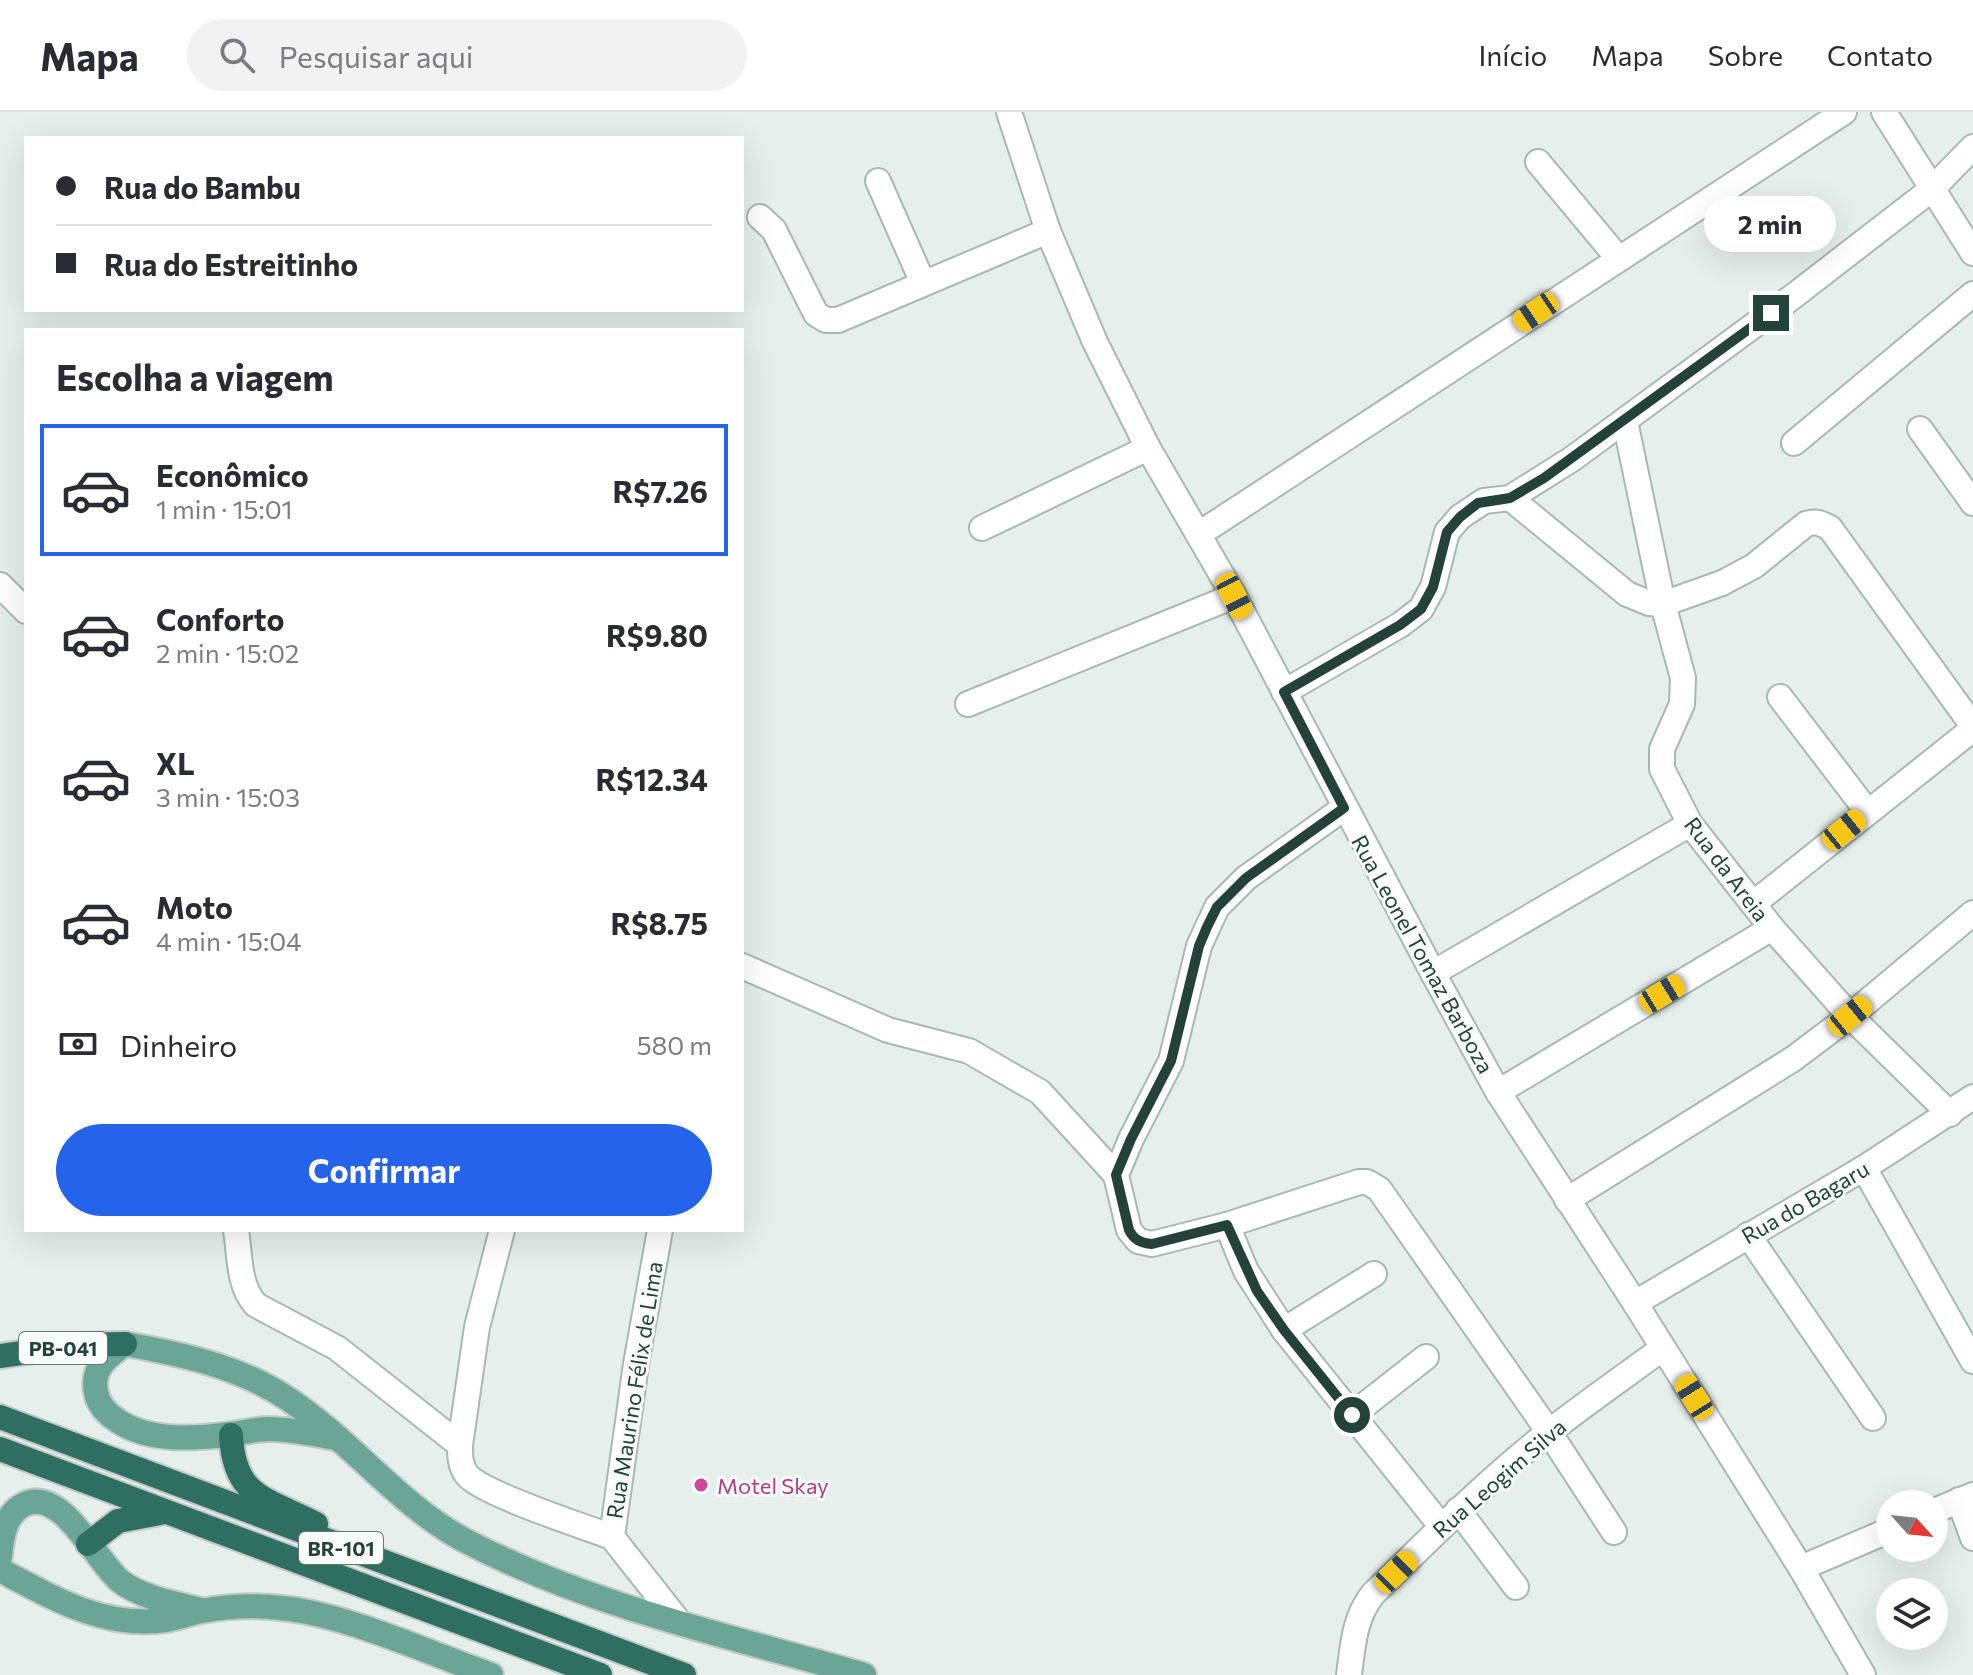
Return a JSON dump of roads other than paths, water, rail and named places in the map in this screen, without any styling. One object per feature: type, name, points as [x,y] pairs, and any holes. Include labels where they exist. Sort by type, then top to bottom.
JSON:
[{"type":"highway","name":"PB-041","points":[[0,1356],[77,1345],[125,1344]]},
{"type":"highway","name":"BR-101","points":[[0,1417],[684,1675]]},
{"type":"highway","points":[[231,1435],[232,1459],[236,1470],[242,1482],[252,1491],[418,1576]]},
{"type":"highway","name":"BR-101","points":[[0,1449],[600,1675]]},
{"type":"highway","points":[[88,1544],[118,1521],[171,1511]]},
{"type":"main road","points":[[125,1344],[104,1360],[97,1370],[96,1393],[108,1414],[128,1427],[173,1438],[231,1435],[268,1429],[335,1438]]},
{"type":"main road","name":"PB-041","points":[[125,1344],[179,1354],[248,1378],[283,1396],[397,1494],[462,1538],[512,1564],[567,1586],[679,1622],[864,1675]]},
{"type":"main road","points":[[0,1556],[7,1522],[14,1511],[33,1501],[44,1502],[64,1513],[109,1571],[135,1591],[203,1611]]},
{"type":"main road","points":[[0,1570],[59,1601],[106,1618],[150,1622],[203,1611],[254,1606],[285,1608],[321,1615],[491,1675]]},
{"type":"street","name":"Rua Leonel Tomaz Barboza","points":[[1009,112],[1048,231],[1095,342],[1148,448],[1234,596],[1344,808],[1498,1092],[1801,1568],[1863,1675]]},
{"type":"street","points":[[1199,534],[1844,112]]},
{"type":"street","points":[[1884,112],[1973,253]]},
{"type":"street","points":[[1284,692],[1421,609],[1433,587],[1444,540],[1453,524],[1478,503],[1510,498],[1625,421],[1932,189],[1973,147]]},
{"type":"street","points":[[1538,162],[1618,258]]},
{"type":"street","points":[[878,181],[923,283]]},
{"type":"street","points":[[760,217],[774,230],[816,314],[826,320],[838,320],[1048,231]]},
{"type":"street","points":[[1794,443],[1973,294]]},
{"type":"street","name":"Rua da Areia","points":[[1625,421],[1684,691],[1678,716],[1662,749],[1662,769],[1690,824],[1772,928],[1850,1016],[1950,1114]]},
{"type":"street","points":[[1920,429],[1973,503]]},
{"type":"street","points":[[982,528],[1148,448]]},
{"type":"street","points":[[1510,498],[1627,594],[1649,603],[1663,604],[1722,583],[1754,566],[1806,524],[1822,523],[1830,528],[1973,728],[1753,904]]},
{"type":"street","points":[[0,585],[24,609]]},
{"type":"street","points":[[968,704],[1234,596]]},
{"type":"street","points":[[1780,697],[1867,811]]},
{"type":"street","points":[[1116,1175],[1171,1061],[1199,946],[1217,907],[1246,878],[1344,808]]},
{"type":"street","points":[[1433,973],[1690,824]]},
{"type":"street","points":[[1567,1200],[1793,1059],[1850,1016],[1973,913]]},
{"type":"street","points":[[1498,1092],[1772,928]]},
{"type":"street","points":[[744,967],[888,1030],[969,1051],[1040,1092],[1116,1175],[1129,1230],[1132,1236],[1145,1244],[1227,1225],[1359,1182],[1374,1185],[1549,1432],[1614,1532]]},
{"type":"street","name":"Rua do Bagaru","points":[[1635,1303],[1864,1168],[1973,1097]]},
{"type":"street","points":[[1864,1168],[1973,1361]]},
{"type":"street","points":[[1227,1225],[1246,1271],[1284,1330],[1352,1415],[1516,1587]]},
{"type":"street","points":[[236,1232],[244,1286],[256,1305],[345,1353],[460,1445]]},
{"type":"street","points":[[501,1232],[477,1327],[460,1460],[464,1471],[473,1480],[612,1537]]},
{"type":"street","name":"Rua Maurino Félix de Lima","points":[[660,1232],[636,1364],[612,1537],[679,1622]]},
{"type":"street","points":[[1748,1235],[1873,1418]]},
{"type":"street","points":[[1284,1330],[1374,1274]]},
{"type":"street","name":"Rua Leogim Silva","points":[[1349,1675],[1354,1633],[1365,1604],[1450,1519],[1549,1432],[1663,1348]]},
{"type":"street","points":[[1352,1415],[1426,1357]]},
{"type":"street","points":[[1966,1498],[1973,1538]]},
{"type":"street","points":[[1801,1568],[1876,1536]]},
{"type":"place","name":"Motel Skay","points":[[701,1485]]}]
